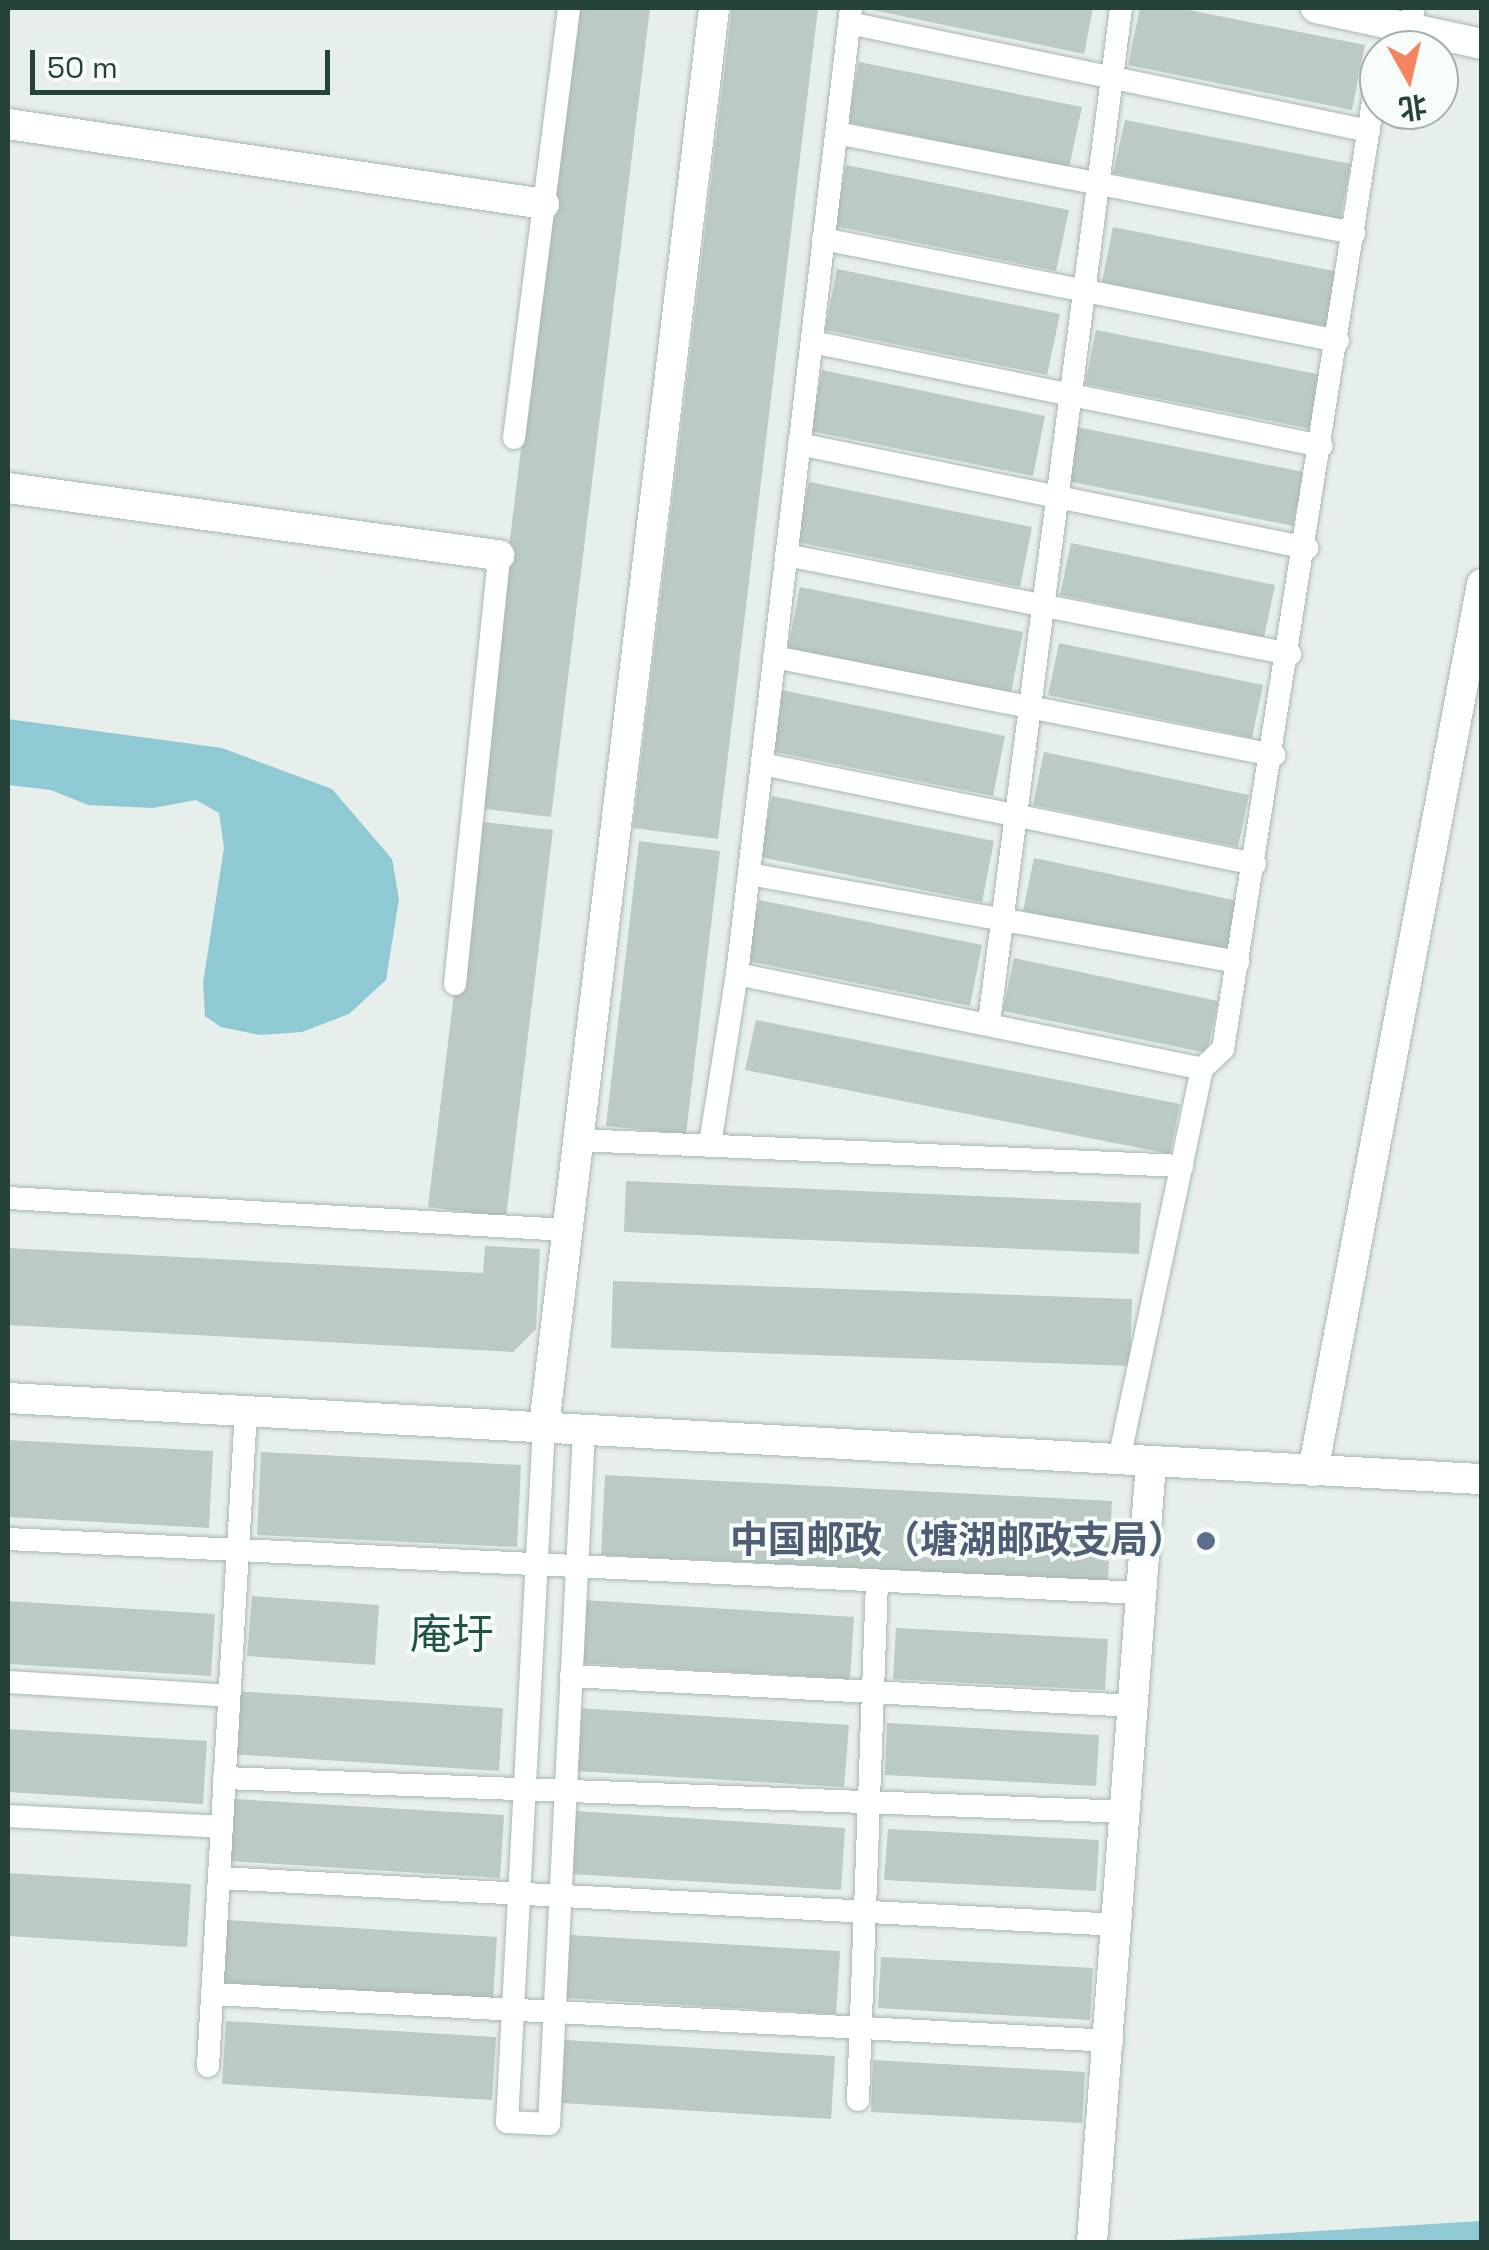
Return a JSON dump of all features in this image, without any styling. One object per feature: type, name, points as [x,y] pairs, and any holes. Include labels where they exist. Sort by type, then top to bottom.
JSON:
[{"type":"street","points":[[544,1426],[714,8]]},
{"type":"street","points":[[1316,8],[1482,44]]},
{"type":"street","points":[[8,124],[544,204]]},
{"type":"street","points":[[8,488],[500,554]]},
{"type":"street","points":[[1313,1471],[1482,584]]},
{"type":"street","points":[[8,1398],[1482,1479]]},
{"type":"street","points":[[1092,2242],[1112,2041],[1151,1462]]},
{"type":"lane","points":[[514,438],[570,8]]},
{"type":"lane","points":[[989,1022],[1120,8]]},
{"type":"lane","points":[[710,1144],[737,974],[850,15],[1112,78],[1369,132],[1274,756],[1224,1049],[1202,1069],[1120,1460]]},
{"type":"lane","points":[[836,133],[1354,233]]},
{"type":"lane","points":[[823,239],[1338,341]]},
{"type":"lane","points":[[812,342],[1322,446]]},
{"type":"lane","points":[[799,444],[1306,548]]},
{"type":"lane","points":[[456,984],[500,554]]},
{"type":"lane","points":[[786,555],[1290,654]]},
{"type":"lane","points":[[774,658],[1274,756]]},
{"type":"lane","points":[[762,764],[1255,864]]},
{"type":"lane","points":[[748,874],[1238,962]]},
{"type":"lane","points":[[737,974],[989,1022],[1202,1069]]},
{"type":"lane","points":[[577,1140],[1182,1166]]},
{"type":"lane","points":[[8,1198],[567,1230]]},
{"type":"lane","points":[[208,2066],[246,1411]]},
{"type":"lane","points":[[544,1426],[531,1564],[506,2122],[548,2124],[584,1430]]},
{"type":"lane","points":[[8,1539],[1142,1593]]},
{"type":"lane","points":[[858,2100],[877,1581]]},
{"type":"lane","points":[[571,1676],[1134,1706]]},
{"type":"lane","points":[[8,1682],[230,1696]]},
{"type":"lane","points":[[224,1778],[1128,1812]]},
{"type":"lane","points":[[8,1816],[222,1827]]},
{"type":"lane","points":[[219,1878],[1120,1925]]},
{"type":"lane","points":[[212,1994],[1112,2041]]},
{"type":"water","points":[[8,719],[222,748],[332,789],[392,859],[399,899],[386,980],[349,1014],[302,1032],[260,1035],[221,1027],[205,1016],[203,983],[224,848],[219,813],[196,800],[153,808],[88,805],[51,790],[8,785]]},
{"type":"water","points":[[1481,2221],[1481,2242],[1144,2242],[1156,2241]]},
{"type":"building","points":[[575,8],[650,8],[551,817],[477,808]]},
{"type":"building","points":[[732,8],[818,8],[718,839],[633,828]]},
{"type":"building","points":[[863,8],[1093,8],[1084,54]]},
{"type":"building","points":[[1140,8],[1179,8],[1359,44],[1359,75],[1352,110],[1128,65]]},
{"type":"building","points":[[859,62],[1082,107],[1069,168],[847,122]]},
{"type":"building","points":[[1125,120],[1351,164],[1340,219],[1113,173]]},
{"type":"building","points":[[846,165],[1069,210],[1056,271],[834,226]]},
{"type":"building","points":[[1113,227],[1339,272],[1328,327],[1102,282]]},
{"type":"building","points":[[837,269],[1060,314],[1047,375],[825,330]]},
{"type":"building","points":[[1096,330],[1322,375],[1312,429],[1085,384]]},
{"type":"building","points":[[822,370],[1045,416],[1033,476],[810,431]]},
{"type":"building","points":[[1077,427],[1304,472],[1293,526],[1067,481]]},
{"type":"building","points":[[809,482],[1032,527],[1020,587],[797,542]]},
{"type":"building","points":[[1071,543],[1275,585],[1264,637],[1060,595]]},
{"type":"building","points":[[800,587],[1023,632],[1011,693],[788,648]]},
{"type":"building","points":[[1059,643],[1263,685],[1252,738],[1048,695]]},
{"type":"building","points":[[782,690],[1005,736],[993,796],[770,751]]},
{"type":"building","points":[[1044,752],[1249,795],[1238,847],[1033,805]]},
{"type":"building","points":[[772,796],[994,841],[982,902],[759,857]]},
{"type":"building","points":[[475,821],[553,830],[506,1217],[428,1207]]},
{"type":"building","points":[[639,841],[720,851],[686,1134],[606,1126]]},
{"type":"building","points":[[1034,858],[1238,901],[1227,953],[1023,911]]},
{"type":"building","points":[[759,900],[982,945],[970,1006],[747,961]]},
{"type":"building","points":[[1014,958],[1218,1001],[1207,1053],[1003,1011]]},
{"type":"building","points":[[756,1020],[1180,1104],[1170,1154],[745,1070]]},
{"type":"building","points":[[626,1181],[1141,1203],[1139,1254],[624,1232]]},
{"type":"building","points":[[485,1246],[540,1249],[536,1329],[513,1352],[8,1325],[8,1248],[483,1273]]},
{"type":"building","points":[[613,1281],[1132,1299],[1130,1366],[611,1348]]},
{"type":"building","points":[[8,1440],[213,1451],[209,1528],[8,1517]]},
{"type":"building","points":[[261,1452],[521,1465],[517,1547],[257,1535]]},
{"type":"building","points":[[605,1475],[1112,1501],[1108,1581],[601,1555]]},
{"type":"building","points":[[252,1596],[379,1605],[375,1665],[247,1656]]},
{"type":"building","points":[[584,1600],[854,1617],[850,1679],[580,1663]]},
{"type":"building","points":[[8,1601],[215,1614],[211,1676],[8,1664]]},
{"type":"building","points":[[896,1628],[1108,1639],[1105,1690],[893,1679]]},
{"type":"building","points":[[233,1691],[503,1708],[499,1771],[229,1754]]},
{"type":"building","points":[[578,1708],[849,1725],[844,1787],[575,1771]]},
{"type":"building","points":[[887,1723],[1099,1735],[1096,1786],[885,1775]]},
{"type":"building","points":[[8,1729],[207,1741],[203,1804],[8,1792]]},
{"type":"building","points":[[234,1799],[504,1815],[500,1878],[230,1861]]},
{"type":"building","points":[[575,1811],[845,1828],[841,1890],[571,1874]]},
{"type":"building","points":[[888,1829],[1099,1840],[1096,1891],[884,1880]]},
{"type":"building","points":[[8,1873],[191,1884],[187,1947],[8,1936]]},
{"type":"building","points":[[227,1920],[497,1937],[493,1999],[223,1983]]},
{"type":"building","points":[[570,1935],[840,1951],[836,2014],[566,1998]]},
{"type":"building","points":[[881,1957],[1093,1968],[1090,2020],[878,2008]]},
{"type":"building","points":[[226,2021],[496,2037],[492,2100],[222,2084]]},
{"type":"building","points":[[565,2040],[835,2056],[831,2119],[561,2103]]},
{"type":"building","points":[[873,2060],[1085,2072],[1082,2123],[871,2112]]},
{"type":"place","name":"中国邮政（塘湖邮政支局）","points":[[1206,1541]]},
{"type":"district","name":"庵圩","points":[[452,1635]]}]
